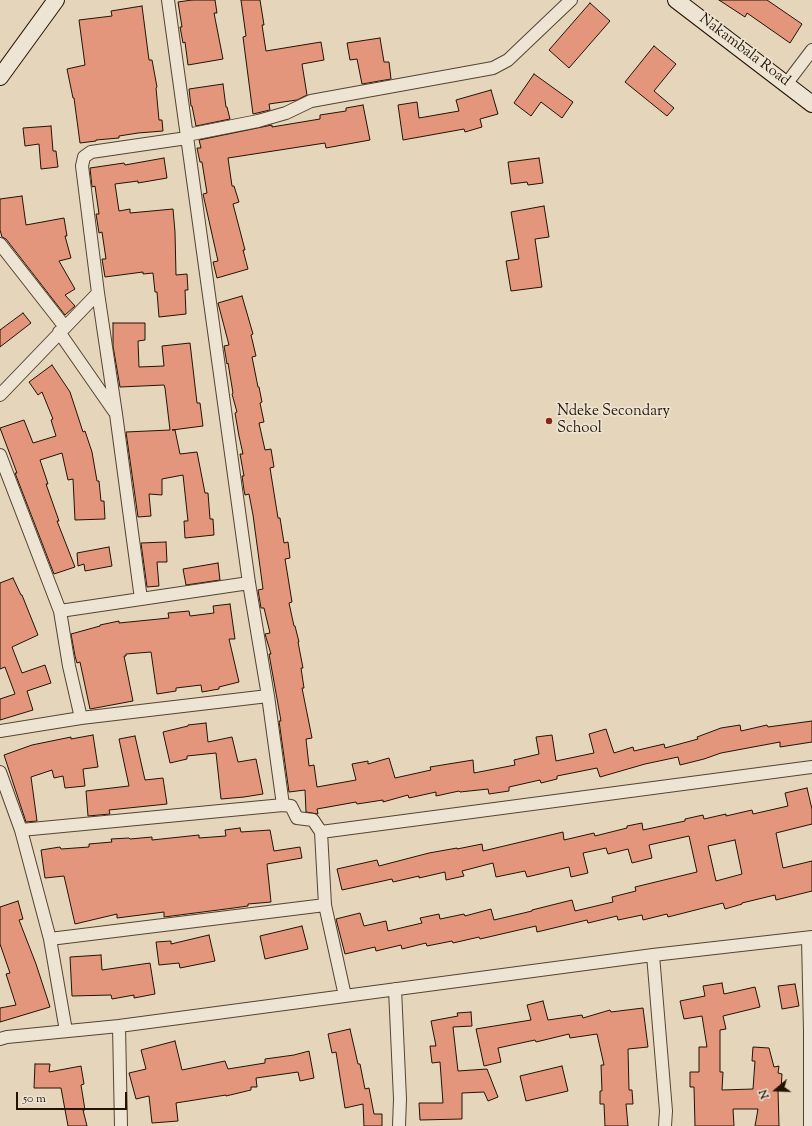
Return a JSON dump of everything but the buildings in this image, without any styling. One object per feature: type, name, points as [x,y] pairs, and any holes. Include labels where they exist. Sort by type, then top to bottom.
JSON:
[{"type":"main road","points":[[0,77],[56,0]]},
{"type":"main road","name":"Nakambala Road","points":[[676,0],[787,83],[812,104]]},
{"type":"street","points":[[168,0],[248,583],[268,696],[283,805]]},
{"type":"street","points":[[141,599],[98,293],[82,166],[84,157],[91,152],[187,137],[258,121],[286,113],[311,101],[493,68],[508,60],[571,0]]},
{"type":"street","points":[[787,83],[812,50]]},
{"type":"street","points":[[0,244],[62,330],[116,414]]},
{"type":"street","points":[[0,395],[98,293]]},
{"type":"street","points":[[0,455],[60,611],[69,666],[81,718]]},
{"type":"street","points":[[60,611],[248,583]]},
{"type":"street","points":[[0,731],[81,718],[268,696]]},
{"type":"street","points":[[321,832],[812,767]]},
{"type":"street","points":[[0,772],[21,830],[50,939],[66,1031]]},
{"type":"street","points":[[21,830],[283,805],[291,806],[297,818],[313,820],[321,832],[325,905],[345,996]]},
{"type":"street","points":[[50,939],[325,905]]},
{"type":"street","points":[[0,1039],[119,1026],[653,955],[810,937],[810,1126]]},
{"type":"street","points":[[653,955],[666,1111],[665,1126]]},
{"type":"street","points":[[395,989],[400,1099],[399,1126]]},
{"type":"street","points":[[119,1026],[121,1126]]},
{"type":"place","name":"Ndeke Secondary School","points":[[549,421]]}]
